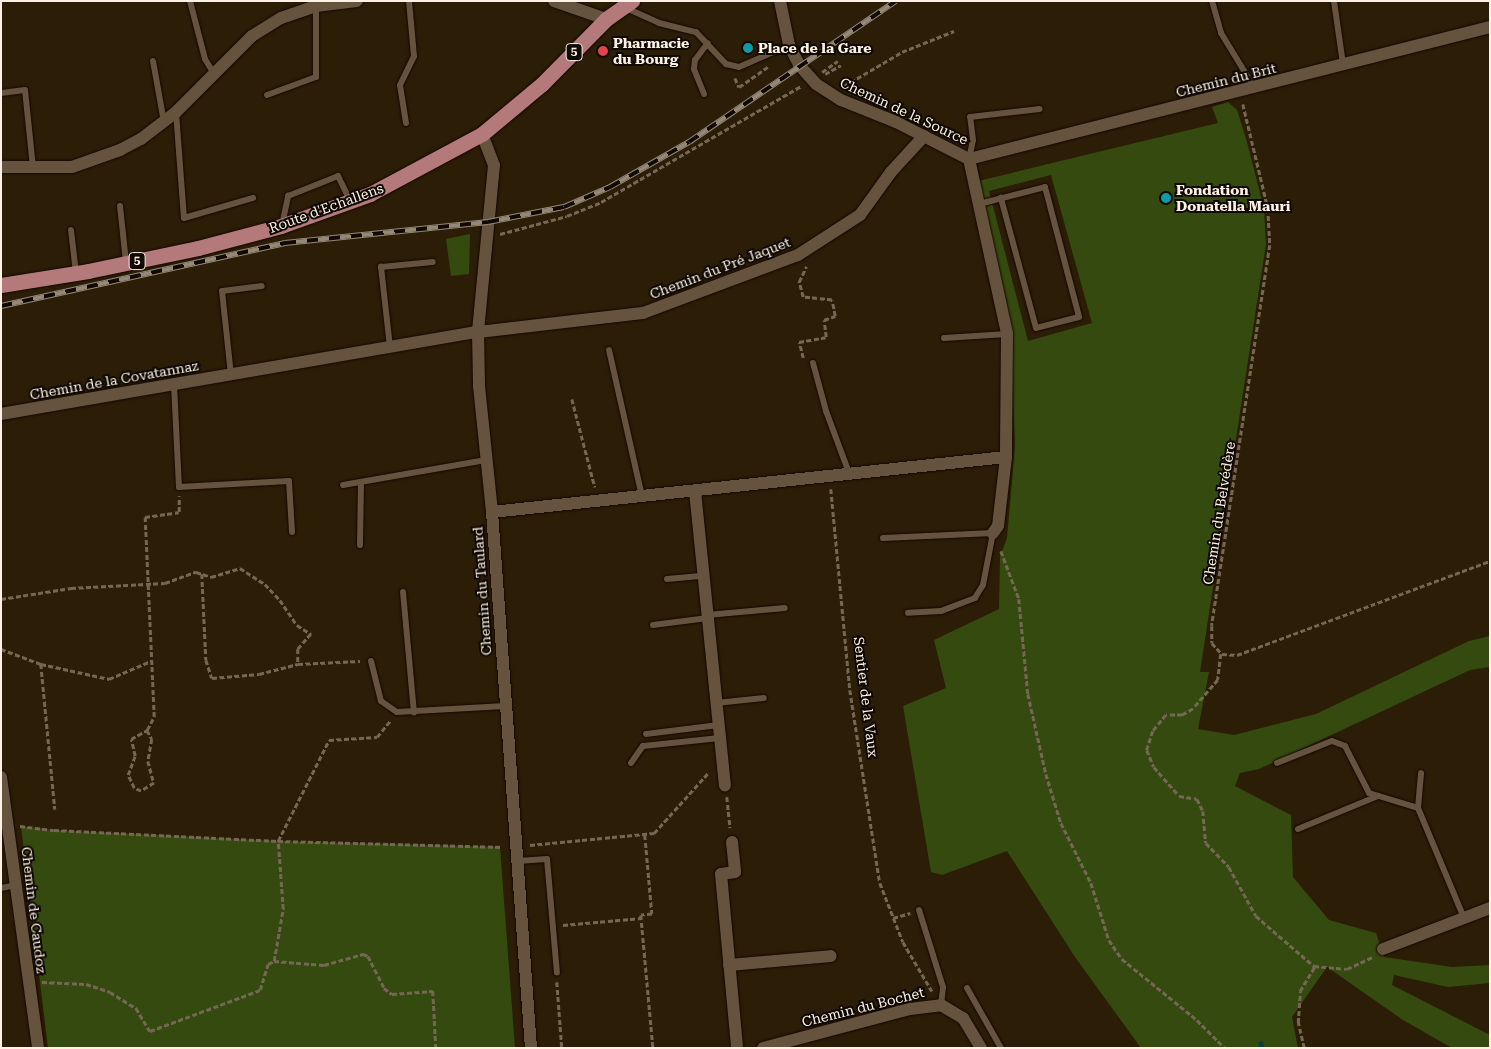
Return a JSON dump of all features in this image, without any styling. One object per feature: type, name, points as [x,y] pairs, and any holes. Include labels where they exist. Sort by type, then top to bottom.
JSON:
[{"type":"main road","name":"Route d'Echallens","points":[[1,285],[126,263],[281,226],[350,201],[482,134],[542,84],[606,20],[628,4]]},
{"type":"street","points":[[1,167],[34,169],[72,167],[91,162],[141,139],[176,112],[252,36],[281,18],[315,4],[357,1]]},
{"type":"street","points":[[554,1],[606,20]]},
{"type":"street","points":[[780,1],[789,45],[796,59],[812,76]]},
{"type":"street","name":"Chemin du Brit","points":[[969,159],[1343,66],[1490,27]]},
{"type":"street","name":"Chemin de la Source","points":[[812,76],[832,94],[969,159],[1008,334],[1006,457],[998,526],[994,533]]},
{"type":"street","name":"Chemin du Taulard","points":[[482,134],[494,165],[478,332],[479,386],[492,512],[531,1048]]},
{"type":"street","name":"Chemin du Pré Jaquet","points":[[478,332],[643,313],[798,256],[860,215],[891,172],[924,136]]},
{"type":"street","name":"Chemin de la Covatannaz","points":[[1,414],[478,332]]},
{"type":"street","points":[[492,512],[1006,457]]},
{"type":"street","points":[[695,491],[725,785]]},
{"type":"street","name":"Chemin de Caudoz","points":[[1,777],[38,1048]]},
{"type":"street","points":[[732,842],[734,872],[721,874],[737,1048]]},
{"type":"street","points":[[1384,949],[1490,908]]},
{"type":"street","points":[[729,964],[831,956]]},
{"type":"street","name":"Chemin du Bochet","points":[[763,1048],[910,1009],[941,1005],[963,1018],[981,1048]]},
{"type":"lane","points":[[190,1],[205,59],[214,76]]},
{"type":"lane","points":[[406,123],[400,85],[414,56],[409,1]]},
{"type":"lane","points":[[1212,1],[1221,32],[1255,88]]},
{"type":"lane","points":[[1334,1],[1343,66]]},
{"type":"lane","points":[[267,96],[316,77],[315,4]]},
{"type":"lane","name":"Route d'Echallens","points":[[628,4],[658,24],[696,32],[708,42]]},
{"type":"lane","points":[[704,94],[694,69],[695,60],[708,42],[726,64],[739,67],[789,45]]},
{"type":"lane","points":[[153,61],[164,122]]},
{"type":"lane","points":[[1,92],[25,90],[34,169]]},
{"type":"lane","points":[[969,159],[973,140],[970,117],[1040,109]]},
{"type":"lane","points":[[176,112],[184,218],[253,198]]},
{"type":"lane","points":[[281,226],[288,196],[338,176],[350,201]]},
{"type":"lane","points":[[979,204],[1044,186],[1079,317],[1036,328],[1001,198]]},
{"type":"lane","points":[[120,206],[126,263]]},
{"type":"lane","points":[[71,230],[76,273]]},
{"type":"lane","points":[[390,347],[381,267],[433,262]]},
{"type":"lane","points":[[231,375],[222,291],[262,286]]},
{"type":"lane","points":[[944,338],[1008,334]]},
{"type":"lane","points":[[609,350],[642,496]]},
{"type":"lane","points":[[813,363],[826,411],[849,473]]},
{"type":"lane","points":[[174,385],[179,487],[289,481],[292,532]]},
{"type":"lane","points":[[343,485],[486,460]]},
{"type":"lane","points":[[360,545],[361,482]]},
{"type":"lane","points":[[884,538],[994,533]]},
{"type":"lane","name":"Chemin de la Source","points":[[908,612],[941,611],[975,598],[983,584],[994,533]]},
{"type":"lane","points":[[667,579],[703,576]]},
{"type":"lane","points":[[403,592],[414,712]]},
{"type":"lane","points":[[653,625],[785,608]]},
{"type":"lane","points":[[371,661],[381,701],[397,712],[505,706]]},
{"type":"lane","points":[[716,703],[764,698]]},
{"type":"lane","points":[[646,734],[719,731]]},
{"type":"lane","points":[[631,763],[643,746],[719,731]]},
{"type":"lane","points":[[1277,763],[1332,741],[1345,746],[1369,793],[1418,808]]},
{"type":"lane","points":[[1421,773],[1418,808],[1464,918]]},
{"type":"lane","points":[[1298,829],[1378,796]]},
{"type":"lane","points":[[517,862],[548,859],[557,974]]},
{"type":"lane","points":[[1,888],[16,886]]},
{"type":"lane","points":[[919,910],[943,987],[941,1005]]},
{"type":"lane","points":[[968,988],[1001,1048]]},
{"type":"path","points":[[832,94],[861,74],[902,52],[954,32]]},
{"type":"path","points":[[796,59],[825,41]]},
{"type":"path","points":[[496,235],[566,216],[601,202],[812,76],[840,64]]},
{"type":"path","name":"Chemin du Belvédère","points":[[1221,654],[1212,643],[1212,626],[1270,245],[1268,208],[1240,92]]},
{"type":"path","points":[[572,399],[599,501]]},
{"type":"path","name":"Sentier de la Vaux","points":[[830,476],[850,690],[880,883],[892,918],[903,942],[941,1005]]},
{"type":"path","points":[[147,730],[152,739],[148,762],[154,783],[141,791],[134,788],[128,775],[135,756],[131,739],[147,730],[154,717],[145,517],[179,512],[179,487]]},
{"type":"path","points":[[994,533],[1017,588],[1028,694],[1046,774],[1061,823],[1091,883],[1109,940],[1122,959],[1197,1020],[1225,1048]]},
{"type":"path","points":[[1384,949],[1368,961],[1347,969],[1315,966],[1256,916],[1229,867],[1206,843],[1203,811],[1197,799],[1179,796],[1154,767],[1147,750],[1153,731],[1166,715],[1182,715],[1193,709],[1218,680],[1221,654],[1237,655],[1490,561]]},
{"type":"path","points":[[1,599],[71,588],[148,582],[165,583],[196,572],[211,577],[240,568],[264,584],[280,600],[297,625],[312,634],[298,649],[298,664]]},
{"type":"path","points":[[202,574],[206,660],[208,673],[212,678],[259,674],[298,664],[371,661]]},
{"type":"path","points":[[1,649],[40,664],[108,679],[151,661]]},
{"type":"path","points":[[40,664],[55,809]]},
{"type":"path","points":[[274,961],[283,909],[278,840],[329,740],[377,737],[397,712]]},
{"type":"path","points":[[525,845],[654,834],[722,758]]},
{"type":"path","points":[[725,785],[732,842]]},
{"type":"path","points":[[16,826],[278,840],[503,847]]},
{"type":"path","points":[[644,834],[652,914],[641,915],[653,1048]]},
{"type":"path","points":[[892,918],[919,910]]},
{"type":"path","points":[[553,926],[642,918]]},
{"type":"path","points":[[28,981],[86,984],[110,992],[136,1008],[150,1031],[260,990],[268,964],[274,961],[324,965],[363,954],[368,956],[384,988],[392,994],[433,991],[436,1048]]},
{"type":"path","points":[[1304,1048],[1298,1023],[1300,991],[1315,966]]},
{"type":"path","points":[[557,974],[562,1048]]},
{"type":"green space","points":[[1228,102],[1237,110],[1264,209],[1266,244],[1200,672],[1209,672],[1198,729],[1234,735],[1316,714],[1469,641],[1490,636],[1490,667],[1470,670],[1259,769],[1240,773],[1235,786],[1291,815],[1293,877],[1329,920],[1376,933],[1384,957],[1452,967],[1490,965],[1490,983],[1448,987],[1394,975],[1392,985],[1490,1035],[1490,1048],[1452,1048],[1403,1020],[1327,967],[1292,1017],[1298,1048],[1141,1048],[1075,957],[1007,851],[942,875],[931,872],[903,706],[946,688],[934,640],[999,609],[1000,557],[1007,538],[1015,446],[1010,316],[970,183],[1218,123],[1212,107]],"holes":[[[1051,175],[1092,323],[1028,341],[989,191]]]},
{"type":"green space","points":[[470,234],[469,274],[451,276],[446,239]]},
{"type":"green space","points":[[21,826],[54,830],[278,841],[500,847],[515,1048],[48,1048]]},
{"type":"waterway","points":[[1261,1043],[1262,1048]]},
{"type":"railway","points":[[1,306],[285,243],[488,222],[564,207],[610,187],[689,142],[896,1]]},
{"type":"place","name":"Place de la Gare","points":[[748,48]]},
{"type":"place","name":"Pharmacie du Bourg","points":[[603,51]]},
{"type":"place","name":"Fondation Donatella Mauri","points":[[1166,198]]}]
